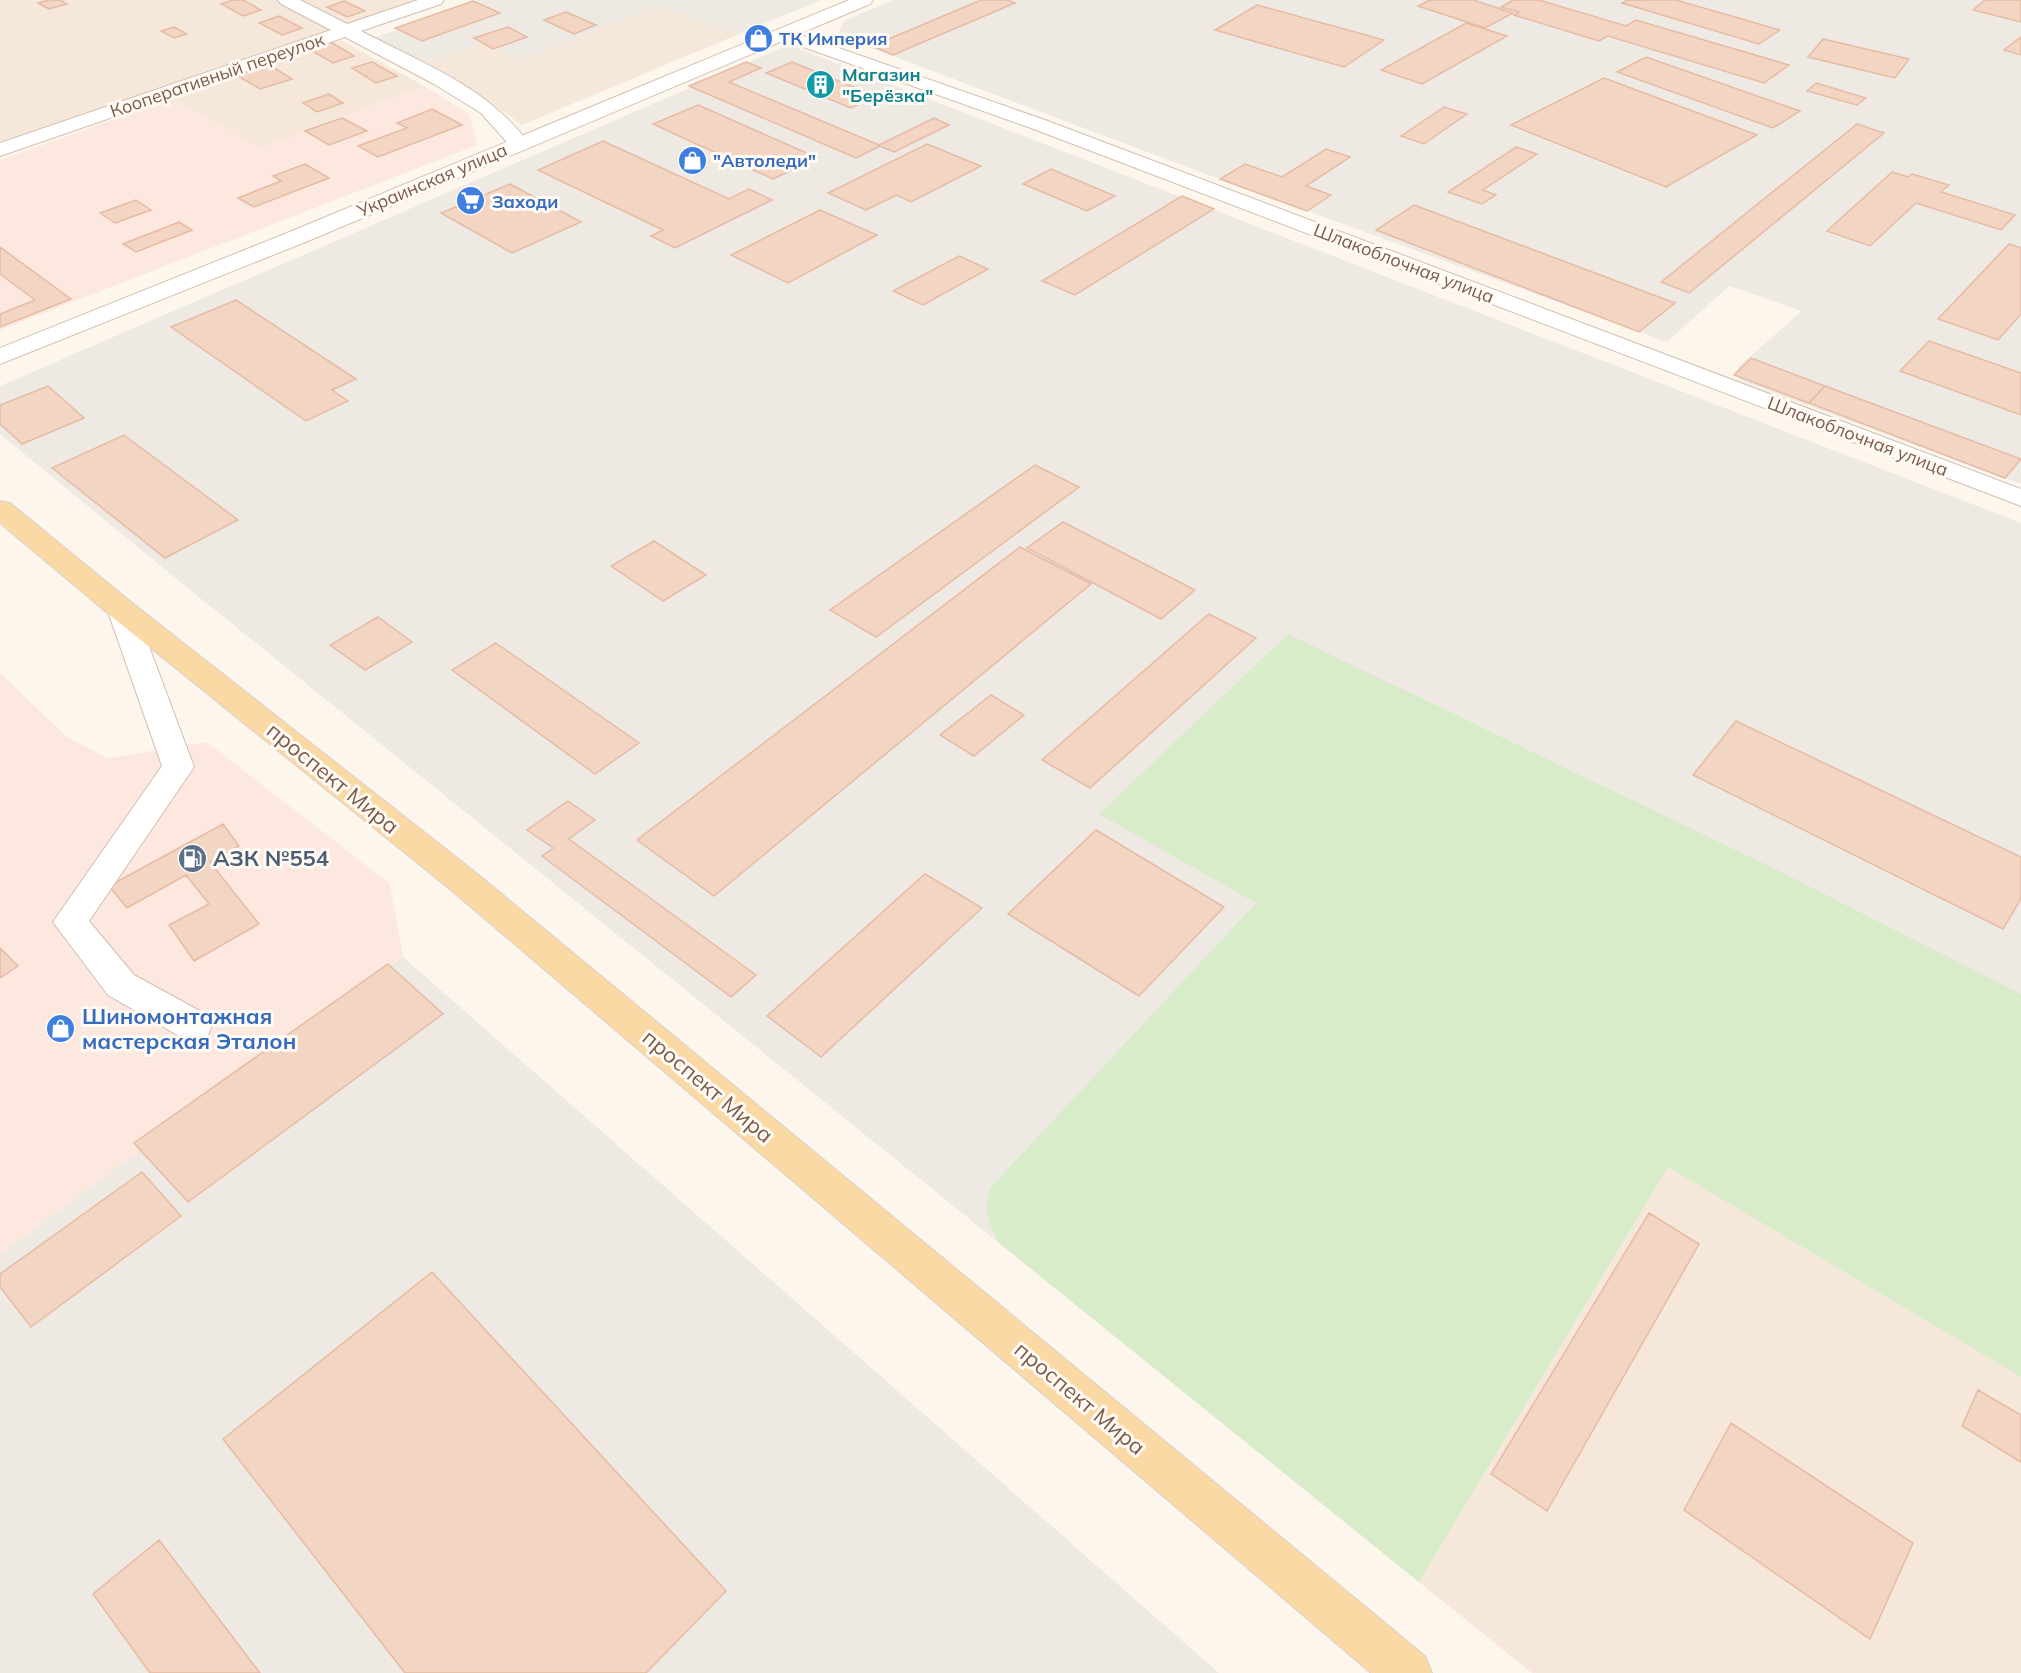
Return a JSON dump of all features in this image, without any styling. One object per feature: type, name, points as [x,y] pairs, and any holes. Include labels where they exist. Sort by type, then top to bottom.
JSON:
[{"type":"main road","name":"проспект Мира","points":[[0,508],[121,609],[463,881],[1408,1673]]},
{"type":"street","points":[[287,0],[347,30],[488,108],[519,144]]},
{"type":"street","name":"Кооперативный переулок","points":[[0,150],[435,0]]},
{"type":"street","name":"Украинская улица","points":[[0,357],[864,0]]},
{"type":"street","name":"Шлакоблочная улица","points":[[784,34],[1059,131],[2021,498]]},
{"type":"street","points":[[121,609],[178,767],[70,922],[121,985],[194,1026]]},
{"type":"shaded area","points":[[0,0],[420,0],[0,145]]},
{"type":"shaded area","points":[[476,0],[821,0],[739,34],[657,6],[521,59],[481,43],[419,65],[367,40],[478,2]]},
{"type":"shaded area","points":[[893,0],[2021,0],[2021,484],[1739,380],[1738,367],[1802,311],[1729,286],[1667,342],[1206,174],[837,35],[844,21]]},
{"type":"shaded area","points":[[657,6],[739,34],[522,125],[490,102],[419,65],[481,43],[521,59]]},
{"type":"shaded area","points":[[341,40],[424,86],[260,149],[173,98]]},
{"type":"shaded area","points":[[789,45],[2021,523],[2021,1377],[1668,1167],[1419,1582],[0,434],[0,386]]},
{"type":"shaded area","points":[[424,86],[470,115],[477,145],[0,330],[0,160],[173,98],[260,149]]},
{"type":"shaded area","points":[[0,673],[67,737],[108,758],[207,742],[390,884],[403,957],[0,1254]]},
{"type":"shaded area","points":[[403,957],[1219,1673],[0,1673],[0,1254]]},
{"type":"shaded area","points":[[1668,1167],[2021,1377],[2021,1673],[1532,1673],[1419,1582]]},
{"type":"green space","points":[[1288,634],[1775,869],[2021,994],[2021,1377],[1668,1167],[1419,1582],[999,1243],[988,1216],[987,1204],[990,1188],[1256,903],[1099,814]]},
{"type":"building","points":[[60,0],[67,4],[49,9],[38,3]]},
{"type":"building","points":[[243,0],[261,10],[243,16],[221,4]]},
{"type":"building","points":[[981,0],[1007,0],[1015,3],[893,55],[872,46]]},
{"type":"building","points":[[1430,0],[1473,0],[1513,13],[1485,28],[1418,6]]},
{"type":"building","points":[[1513,0],[1539,0],[1626,26],[1636,20],[1789,65],[1764,83],[1608,36],[1599,41],[1514,15],[1519,12],[1501,7]]},
{"type":"building","points":[[1628,0],[1676,0],[1780,30],[1759,44],[1622,3]]},
{"type":"building","points":[[1985,0],[2021,0],[2021,22],[1973,10]]},
{"type":"building","points":[[344,1],[365,11],[347,17],[327,7]]},
{"type":"building","points":[[473,1],[500,13],[422,41],[395,28]]},
{"type":"building","points":[[1257,5],[1384,40],[1344,67],[1215,30]]},
{"type":"building","points":[[566,12],[596,25],[574,34],[544,20]]},
{"type":"building","points":[[279,16],[302,28],[282,35],[259,23]]},
{"type":"building","points":[[1466,23],[1507,36],[1422,84],[1381,70]]},
{"type":"building","points":[[174,27],[187,34],[174,38],[161,31]]},
{"type":"building","points":[[508,27],[527,37],[493,49],[474,38]]},
{"type":"building","points":[[2021,37],[2021,55],[2004,50]]},
{"type":"building","points":[[1823,39],[1909,59],[1895,78],[1808,57]]},
{"type":"building","points":[[329,41],[354,56],[333,63],[307,48]]},
{"type":"building","points":[[1646,57],[1800,111],[1773,128],[1617,72]]},
{"type":"building","points":[[372,62],[397,76],[376,83],[352,68]]},
{"type":"building","points":[[746,62],[761,68],[729,82],[879,145],[934,118],[949,125],[894,152],[880,146],[856,158],[689,86]]},
{"type":"building","name":"Магазин \"Берёзка\"","points":[[792,62],[876,96],[851,108],[766,73]]},
{"type":"building","points":[[268,64],[292,79],[260,89],[236,75]]},
{"type":"building","points":[[1604,78],[1757,135],[1666,187],[1511,125]]},
{"type":"building","points":[[1816,83],[1866,98],[1857,105],[1807,91]]},
{"type":"building","points":[[329,94],[343,103],[317,112],[303,103]]},
{"type":"building","points":[[698,105],[818,158],[773,179],[653,124]]},
{"type":"building","points":[[1444,107],[1467,114],[1424,144],[1401,136]]},
{"type":"building","points":[[432,109],[462,125],[378,157],[358,146],[407,128],[397,123]]},
{"type":"building","points":[[342,118],[367,131],[329,145],[305,131]]},
{"type":"building","points":[[1857,124],[1884,133],[1689,293],[1661,282]]},
{"type":"building","points":[[603,141],[729,199],[749,189],[772,200],[675,248],[651,236],[663,230],[538,170]]},
{"type":"building","points":[[927,144],[981,166],[911,202],[897,195],[866,210],[828,193]]},
{"type":"building","points":[[1516,147],[1537,154],[1483,190],[1496,195],[1482,204],[1448,192]]},
{"type":"building","points":[[1326,149],[1350,157],[1306,186],[1331,195],[1307,211],[1220,179],[1245,164],[1282,177]]},
{"type":"building","points":[[305,164],[329,178],[254,207],[238,198],[281,181],[273,176]]},
{"type":"building","points":[[1051,169],[1115,196],[1087,211],[1023,184]]},
{"type":"building","points":[[1892,172],[1908,177],[1912,174],[1949,185],[1941,192],[2015,215],[2001,230],[1916,203],[1870,246],[1827,231]]},
{"type":"building","points":[[510,184],[581,222],[512,253],[441,213]]},
{"type":"building","points":[[1182,196],[1214,209],[1075,295],[1042,281]]},
{"type":"building","points":[[136,200],[151,210],[115,223],[100,213]]},
{"type":"building","points":[[1414,205],[1675,303],[1639,332],[1376,230]]},
{"type":"building","points":[[820,210],[877,235],[788,283],[731,255]]},
{"type":"building","points":[[179,222],[192,230],[136,252],[123,244]]},
{"type":"building","points":[[2009,244],[2021,248],[2021,314],[1998,340],[1938,319]]},
{"type":"building","points":[[0,247],[71,299],[0,327],[0,314],[35,300],[0,274]]},
{"type":"building","points":[[959,256],[988,269],[923,305],[893,291]]},
{"type":"building","points":[[236,300],[356,379],[332,390],[348,401],[306,421],[171,327]]},
{"type":"building","points":[[1929,341],[2021,373],[2021,415],[1900,371]]},
{"type":"building","points":[[1751,358],[1825,386],[1809,403],[1734,375]]},
{"type":"building","points":[[48,386],[84,418],[22,444],[0,424],[0,405]]},
{"type":"building","points":[[1825,386],[2021,459],[2005,478],[1809,403]]},
{"type":"building","points":[[124,435],[238,520],[165,558],[52,468]]},
{"type":"building","points":[[1035,465],[1079,487],[876,637],[830,610]]},
{"type":"building","points":[[1063,522],[1195,590],[1161,619],[1027,548]]},
{"type":"building","points":[[654,541],[706,575],[663,601],[611,566]]},
{"type":"building","points":[[1020,547],[1091,584],[714,896],[637,840]]},
{"type":"building","points":[[1209,614],[1256,638],[1090,788],[1042,760]]},
{"type":"building","points":[[378,617],[412,642],[365,670],[330,645]]},
{"type":"building","points":[[496,643],[639,743],[595,774],[452,670]]},
{"type":"building","points":[[991,695],[1024,715],[974,756],[940,735]]},
{"type":"building","points":[[1736,721],[2021,857],[2021,899],[2003,929],[1693,775]]},
{"type":"building","points":[[568,801],[595,820],[569,839],[756,975],[731,997],[542,856],[553,848],[527,830]]},
{"type":"building","points":[[223,824],[239,846],[210,862],[259,924],[194,961],[169,925],[209,904],[186,875],[127,908],[109,886]]},
{"type":"building","points":[[1096,830],[1224,907],[1139,996],[1008,914]]},
{"type":"building","points":[[925,874],[982,908],[821,1057],[767,1016]]},
{"type":"building","points":[[0,948],[18,966],[0,978]]},
{"type":"building","points":[[388,964],[443,1014],[188,1202],[134,1143]]},
{"type":"building","points":[[142,1172],[181,1216],[31,1327],[0,1287],[0,1274]]},
{"type":"building","points":[[1649,1213],[1699,1244],[1547,1511],[1491,1474]]},
{"type":"building","points":[[432,1272],[726,1591],[646,1673],[405,1673],[223,1439]]},
{"type":"building","points":[[1978,1390],[2021,1415],[2021,1462],[1962,1426]]},
{"type":"building","points":[[1731,1423],[1913,1543],[1870,1639],[1684,1510]]},
{"type":"building","points":[[159,1540],[260,1673],[150,1673],[93,1594]]},
{"type":"place","name":"ТК Империя","points":[[758,38]]},
{"type":"place","name":"Магазин \"Берёзка\"","points":[[821,84]]},
{"type":"place","name":"\"Автоледи\"","points":[[692,160]]},
{"type":"place","name":"Заходи","points":[[471,201]]},
{"type":"place","name":"АЗК №554","points":[[192,858]]},
{"type":"place","name":"Шиномонтажная мастерская Эталон","points":[[61,1029]]}]
